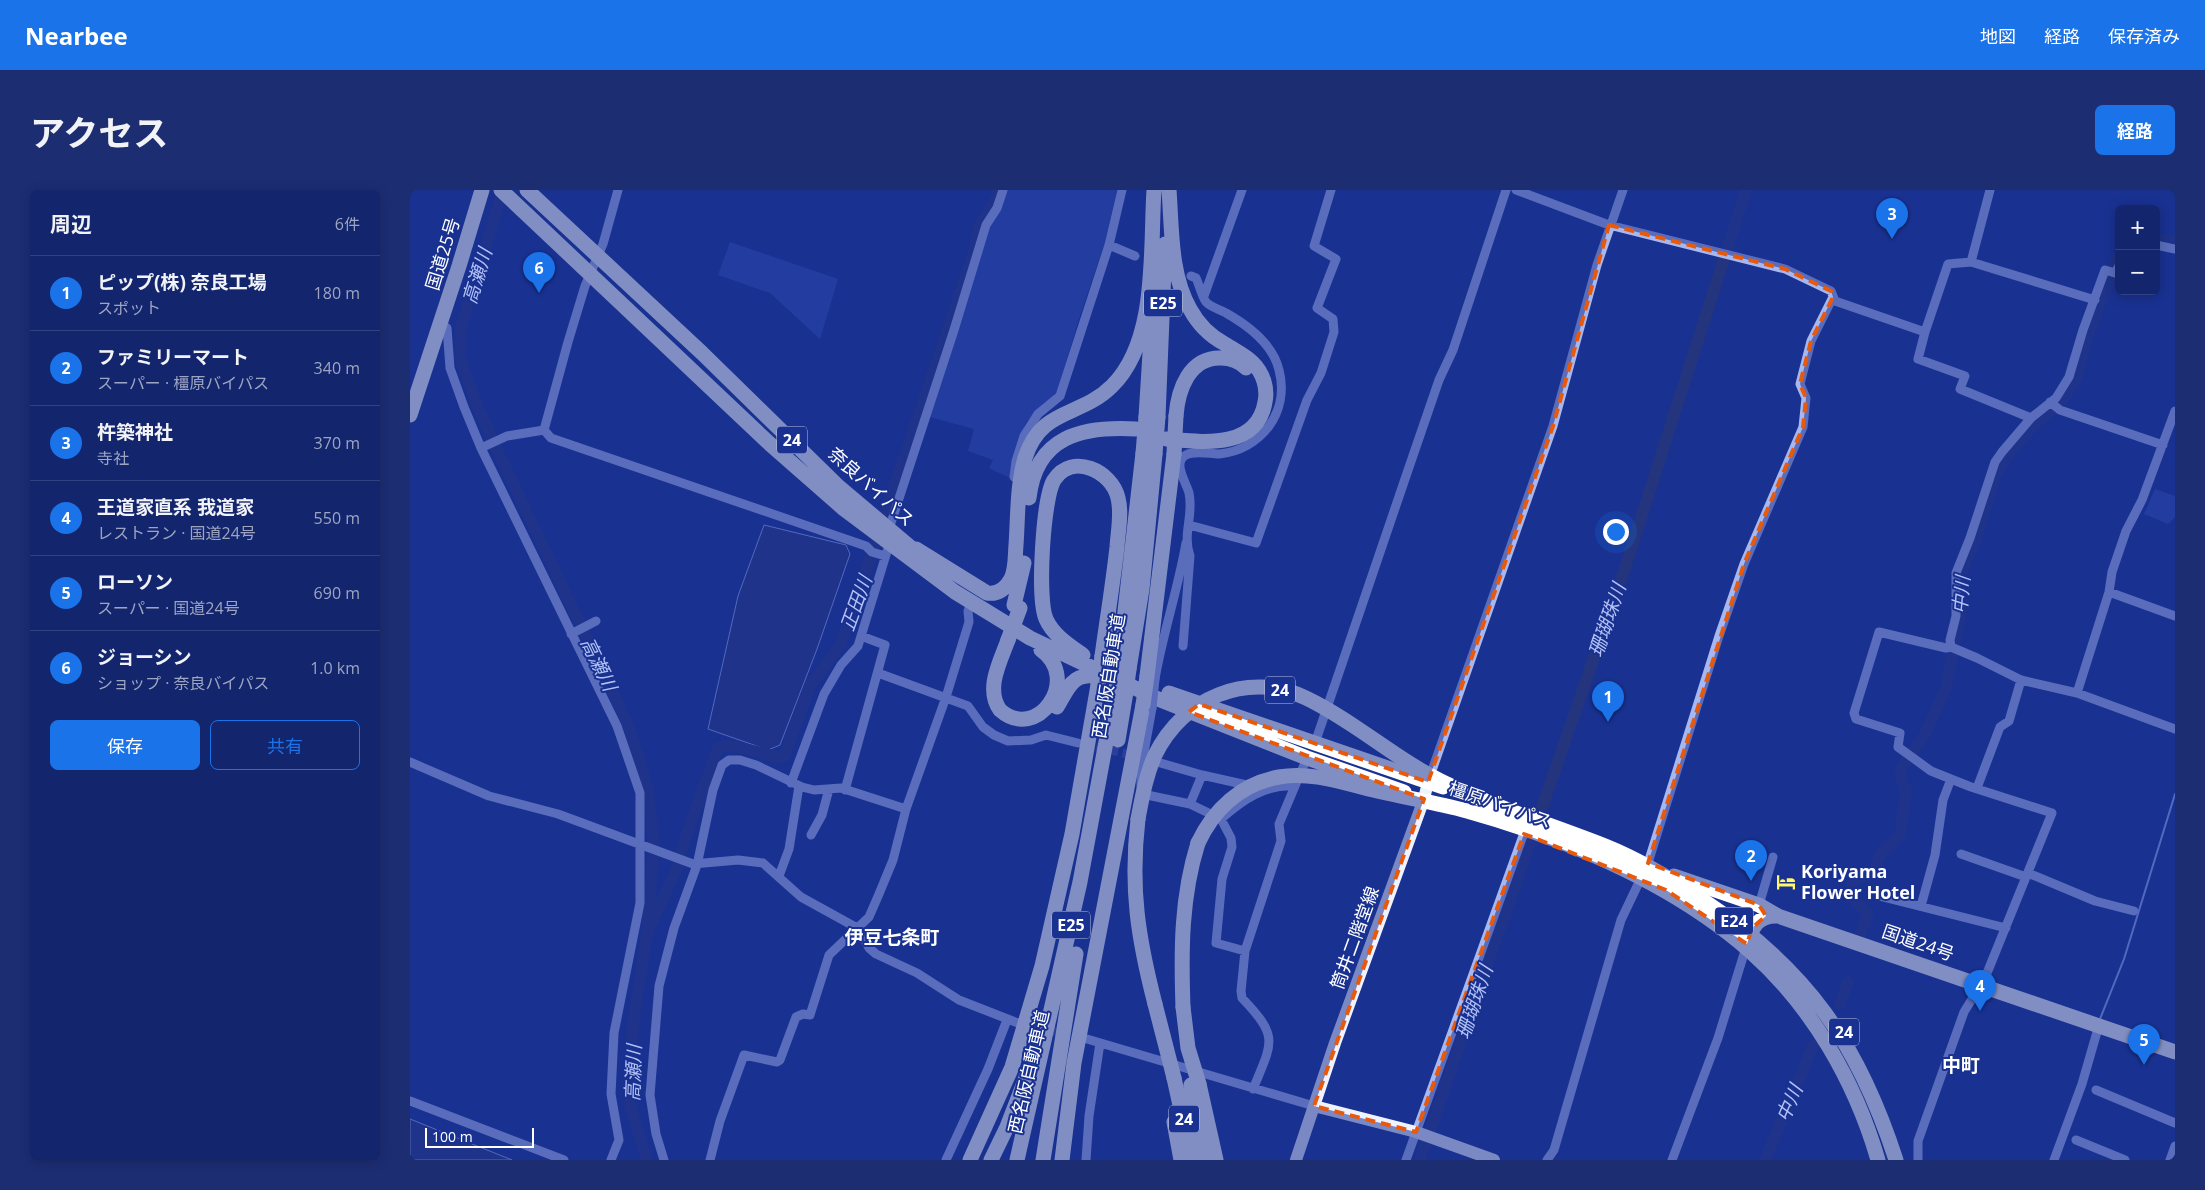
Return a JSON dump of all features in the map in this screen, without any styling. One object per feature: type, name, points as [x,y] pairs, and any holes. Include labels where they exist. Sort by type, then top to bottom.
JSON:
[{"type":"highway","name":"国道25号","points":[[410,415],[482,190]]},
{"type":"highway","name":"奈良バイパス","points":[[527,190],[702,353],[839,487],[889,529],[892,547]]},
{"type":"highway","name":"西名阪自動車道","points":[[1152,417],[1154,190]]},
{"type":"highway","points":[[892,547],[987,593],[996,593],[1004,588],[1012,577],[1028,566],[1038,548],[1031,527],[1025,460],[1034,438],[1048,421],[1089,402],[1111,386],[1122,374],[1137,348],[1146,318],[1154,190]]},
{"type":"highway","name":"西名阪自動車道","points":[[1017,1160],[1080,882],[1112,686],[1124,666],[1148,536],[1149,453],[1167,190]]},
{"type":"highway","points":[[1062,1160],[1074,1063],[1147,706],[1174,454],[1176,416],[1182,386],[1190,372],[1202,362],[1218,358],[1234,360],[1248,370],[1253,377],[1257,394],[1256,403],[1248,419],[1236,428],[1206,434],[1166,435],[1207,442],[1237,437],[1246,432],[1258,419],[1263,411],[1266,394],[1262,376],[1252,362],[1208,333],[1195,318],[1185,299],[1175,259],[1167,190]]},
{"type":"highway","name":"奈良バイパス","points":[[504,193],[770,444],[844,509],[892,547],[994,617]]},
{"type":"highway","points":[[994,617],[1043,651],[1057,666],[1058,677],[1052,698],[1042,712],[1030,718],[1018,719],[1006,714],[997,705],[994,698],[994,682],[1006,638],[1017,607],[1028,566],[1031,527],[1044,474],[1059,451],[1076,441],[1094,436],[1136,433]]},
{"type":"highway","points":[[970,1160],[1012,1066],[1039,975],[1072,834],[1112,686],[1102,656],[1120,514],[1114,486],[1107,477],[1090,467],[1080,466],[1062,472],[1051,487],[1021,543],[1046,620],[1063,640],[1084,655]]},
{"type":"highway","name":"奈良バイパス","points":[[892,547],[1028,626],[1084,655]]},
{"type":"highway","name":"橿原バイパス","points":[[994,617],[1054,650],[1112,686],[1307,758],[1543,840],[1641,878],[1708,915],[1747,944],[1786,982],[1831,1042],[1866,1110],[1882,1160]]},
{"type":"highway","points":[[1006,638],[988,677],[985,694],[992,714],[1011,727],[1027,728],[1041,724],[1053,712],[1070,684],[1079,677],[1112,686]]},
{"type":"highway","name":"橿原バイパス","points":[[1084,655],[1162,691],[1532,818],[1648,863],[1674,876],[1752,928],[1780,953],[1828,1006],[1863,1063],[1886,1116],[1900,1160]]},
{"type":"highway","name":"西名阪自動車道","points":[[1027,1160],[1076,954],[1103,821],[1112,686]]},
{"type":"highway","name":"24","points":[[1192,1160],[1136,921],[1134,869],[1138,819],[1152,763],[1172,728],[1194,707],[1207,699],[1236,688],[1252,686],[1288,691],[1304,697],[1335,714],[1402,760],[1470,796]]},
{"type":"highway","name":"E24","points":[[1195,1084],[1183,1007],[1182,942],[1187,885],[1198,843],[1212,817],[1223,805],[1249,788],[1279,777],[1295,776],[1330,780],[1465,810],[1571,846],[1630,873],[1692,909],[1749,951],[1788,990],[1824,1039],[1859,1104],[1878,1160]]},
{"type":"highway","name":"E24","points":[[1470,796],[1607,847],[1636,861],[1698,897],[1758,939],[1799,980],[1838,1030],[1857,1063],[1873,1098],[1896,1160]]},
{"type":"highway","name":"24","points":[[1674,876],[1768,912]]},
{"type":"highway","points":[[991,1160],[1018,1101],[1036,1048],[1080,882]]},
{"type":"highway","points":[[1747,944],[1752,928],[1768,912]]},
{"type":"highway","name":"国道24号","points":[[1768,912],[2175,1052]]},
{"type":"highway","points":[[1043,1160],[1076,954]]},
{"type":"highway","points":[[1172,1077],[1174,1123],[1181,1160]]},
{"type":"highway","points":[[1195,1084],[1204,1160]]},
{"type":"highway","points":[[1195,1084],[1216,1160]]},
{"type":"main road","name":"筒井二階堂線","points":[[1296,1160],[1424,799],[1428,782]]},
{"type":"main road","points":[[1314,1106],[1417,1132],[1494,1160]]},
{"type":"street","points":[[544,430],[568,342],[597,255],[603,244],[618,190]]},
{"type":"street","points":[[889,529],[986,225],[997,208],[1003,190]]},
{"type":"street","points":[[1012,512],[1016,461],[1024,436],[1038,414],[1060,396],[1109,245],[1122,190]]},
{"type":"street","points":[[1204,296],[1242,190]]},
{"type":"street","points":[[1188,525],[1256,543],[1307,400],[1321,373],[1334,332],[1333,318],[1317,308],[1336,259],[1314,246],[1331,190]]},
{"type":"street","points":[[1315,743],[1439,380],[1453,350],[1506,190]]},
{"type":"street","points":[[1516,190],[1609,225],[1785,269],[1831,292],[1835,302],[1925,332]]},
{"type":"street","points":[[1428,782],[1553,426],[1609,225],[1623,190]]},
{"type":"street","points":[[1971,262],[1990,190]]},
{"type":"street","points":[[1109,245],[1135,256]]},
{"type":"street","points":[[2160,246],[2175,249]]},
{"type":"street","points":[[2031,418],[1960,389],[1965,376],[1918,359],[1948,264],[1971,262],[2095,300]]},
{"type":"street","points":[[1951,647],[1950,640],[1956,616],[1956,572],[1970,538],[1995,462],[2031,418],[2056,398],[2069,377],[2083,330],[2105,270],[2115,273]]},
{"type":"street","points":[[1151,678],[1180,575],[1186,543],[1189,493],[1179,466],[1182,459],[1186,454],[1193,453],[1232,452],[1258,439],[1268,428],[1276,414],[1281,398],[1279,370],[1274,356],[1265,342],[1232,316],[1206,302],[1196,278],[1191,276]]},
{"type":"street","points":[[1648,863],[1738,582],[1803,427],[1806,398],[1800,384],[1811,341],[1833,297]]},
{"type":"street","points":[[440,324],[447,328],[450,368],[457,390],[482,447],[624,744],[640,794],[640,903],[614,1033],[611,1094],[619,1140],[611,1160]]},
{"type":"street","points":[[2050,402],[2060,410],[2163,445]]},
{"type":"street","points":[[2077,692],[2126,531],[2142,500],[2175,411]]},
{"type":"street","points":[[482,447],[504,437],[544,430]]},
{"type":"street","points":[[544,430],[551,438],[866,546],[872,552],[892,547]]},
{"type":"street","points":[[1184,646],[1190,556],[1186,543]]},
{"type":"street","points":[[779,876],[789,849],[795,785],[824,694],[841,665],[858,646],[892,547]]},
{"type":"street","points":[[2109,592],[2175,616]]},
{"type":"street","points":[[710,1160],[720,1121],[744,1055],[777,1062],[780,1060],[796,1016],[810,1014],[829,955],[870,917],[893,860],[906,809],[946,697],[969,622],[968,611],[971,603]]},
{"type":"street","points":[[572,634],[596,621]]},
{"type":"street","points":[[1918,1160],[1918,1141],[1964,1012],[1980,984],[2006,928],[2052,813],[1931,771],[1898,747],[1900,733],[1856,719],[1854,713],[1880,632],[1946,648],[1951,647],[2021,680],[2077,692],[2175,729]]},
{"type":"street","points":[[845,790],[885,645],[861,636]]},
{"type":"street","points":[[878,673],[968,706],[983,727],[994,735],[1008,740],[1031,740],[1046,735],[1078,743]]},
{"type":"street","points":[[1977,788],[2000,727],[2009,721],[2021,680]]},
{"type":"street","points":[[1147,706],[1141,788],[1147,795],[1190,804],[1221,819],[1231,838],[1232,847],[1222,879],[1216,943],[1245,951]]},
{"type":"street","points":[[1253,1089],[1266,1060],[1269,1034],[1259,1014],[1242,998],[1240,991],[1245,951],[1281,841],[1279,824],[1307,758]]},
{"type":"street","points":[[664,1160],[656,1134],[650,1095],[659,986],[674,928],[697,865],[713,790],[725,762],[733,759],[756,765],[795,785],[814,790],[845,790],[906,809]]},
{"type":"street","points":[[1148,759],[1202,775],[1264,789]]},
{"type":"street","points":[[410,762],[489,796],[558,814],[697,865],[738,860],[763,863],[801,897],[859,929],[869,948],[876,954],[917,973],[960,1000],[1018,1023]]},
{"type":"street","points":[[1190,804],[1202,775]]},
{"type":"street","points":[[1921,906],[1935,855],[1943,800],[1951,779]]},
{"type":"street","points":[[1221,819],[1233,808],[1264,789],[1282,785],[1295,786]]},
{"type":"street","points":[[811,835],[822,814],[829,789]]},
{"type":"street","points":[[1406,1160],[1525,834]]},
{"type":"street","points":[[1961,854],[2027,875],[2094,901],[2134,911]]},
{"type":"street","points":[[1768,912],[1773,857]]},
{"type":"street","points":[[1547,1160],[1554,1150],[1557,1134],[1589,1034],[1600,989],[1608,972],[1621,920],[1641,878]]},
{"type":"street","points":[[1879,896],[2006,928]]},
{"type":"street","points":[[1672,1160],[1718,1038],[1747,944]]},
{"type":"street","points":[[946,1160],[988,1069],[1007,1020]]},
{"type":"street","points":[[2054,1160],[2082,1084],[2099,1025]]},
{"type":"street","points":[[1087,1039],[1314,1106]]},
{"type":"street","points":[[1086,1160],[1089,1116],[1100,1043]]},
{"type":"street","points":[[1923,1160],[1922,1153],[1936,1105],[1936,1088]]},
{"type":"street","points":[[2096,1090],[2175,1123]]},
{"type":"street","points":[[410,1101],[564,1160]]},
{"type":"street","points":[[2076,1140],[2125,1160]]},
{"type":"street","points":[[2170,1160],[2175,1146]]},
{"type":"highlighted area","points":[[1609,225],[1785,269],[1831,291],[1833,297],[1811,341],[1800,384],[1806,398],[1803,427],[1744,564],[1648,863],[1759,905],[1766,916],[1752,928],[1747,944],[1666,890],[1524,834],[1416,1132],[1314,1106],[1424,799],[1189,712],[1199,704],[1428,782],[1553,426]]},
{"type":"shaded area","points":[[1006,190],[1117,190],[1105,242],[1056,396],[1036,411],[1026,423],[1020,436],[1010,478],[989,468],[993,460],[968,451],[974,429],[926,416],[983,237]]},
{"type":"shaded area","points":[[730,242],[838,279],[820,339],[770,293],[718,275]]},
{"type":"shaded area","points":[[2155,489],[2175,496],[2175,517],[2168,524],[2144,514]]},
{"type":"shaded area","points":[[764,525],[846,545],[850,554],[817,649],[780,745],[768,750],[708,729],[738,596]]},
{"type":"shaded area","points":[[410,1119],[512,1160],[410,1160]]},
{"type":"waterway","name":"高瀬川","points":[[503,190],[461,327],[460,358],[475,400],[498,452],[620,707],[630,731],[647,785],[654,843],[647,933],[633,1025],[629,1088],[631,1109],[647,1160]]},
{"type":"waterway","name":"正田川","points":[[648,931],[678,866],[684,842],[718,748],[727,745],[784,757],[810,686],[839,647],[974,251],[979,227],[995,201],[999,190]]},
{"type":"waterway","name":"珊瑚珠川","points":[[1420,1160],[1626,565],[1746,190]]},
{"type":"waterway","name":"中川","points":[[2160,239],[2175,242]]},
{"type":"waterway","name":"中川","points":[[1861,933],[1868,914],[1854,899],[1850,891],[1853,881],[1874,871],[1881,854],[1900,835],[1906,793],[1900,775],[1902,767],[1924,736],[1946,688],[1961,611],[1959,581],[1977,536],[1996,474],[2012,449],[2038,421],[2061,402],[2076,379],[2089,332],[2115,266]]},
{"type":"waterway","points":[[2100,1019],[2124,959],[2175,794]]},
{"type":"waterway","name":"中川","points":[[1840,1004],[1848,982]]},
{"type":"waterway","name":"中川","points":[[1765,1160],[1813,1046]]},
{"type":"tunnel","points":[[1083,744],[1136,756]]},
{"type":"tunnel","points":[[1021,1023],[1084,1039]]},
{"type":"place","name":"杵築神社","points":[[1892,239]]},
{"type":"place","name":"ジョーシン","points":[[539,293]]},
{"type":"place","name":"ピップ(株) 奈良工場","points":[[1608,722]]},
{"type":"place","name":"ファミリーマート","points":[[1751,881]]},
{"type":"place","name":"Koriyama Flower Hotel","points":[[1786,882]]},
{"type":"place","name":"王道家直系 我道家","points":[[1980,1011]]},
{"type":"place","name":"ローソン","points":[[2144,1065]]},
{"type":"district","name":"伊豆七条町","points":[[892,937]]},
{"type":"district","name":"中町","points":[[1961,1065]]}]
